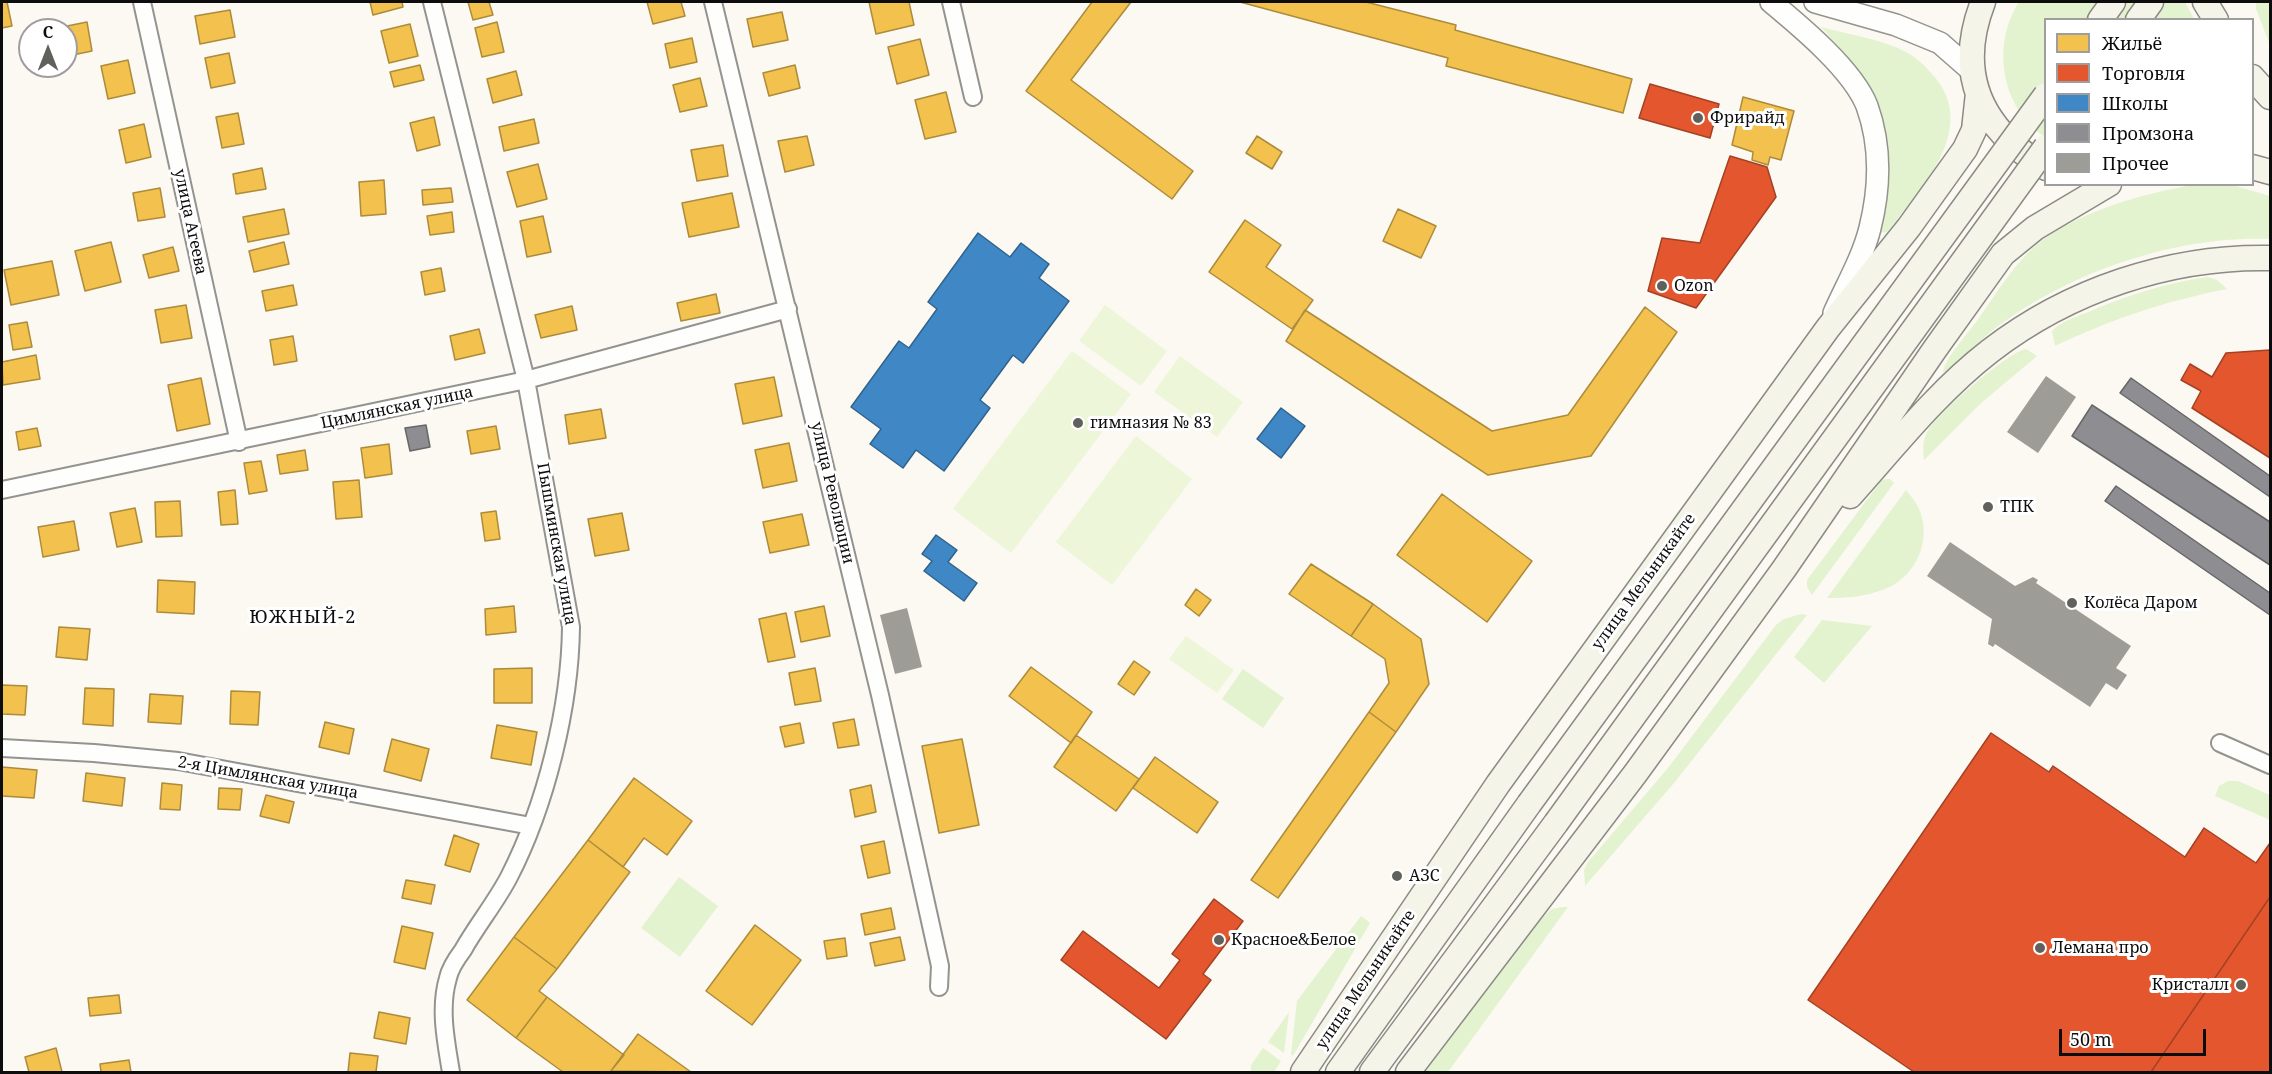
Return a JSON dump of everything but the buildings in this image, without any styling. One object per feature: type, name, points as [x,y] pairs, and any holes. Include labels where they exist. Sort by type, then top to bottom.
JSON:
[{"type":"main road","name":"улица Мельникайте","points":[[1304,1072],[1498,784],[1828,328],[1909,226],[1965,149],[1974,130],[1975,82],[1971,46],[1983,2]]},
{"type":"main road","points":[[2101,18],[2113,2]]},
{"type":"main road","points":[[2139,18],[2151,2]]},
{"type":"main road","points":[[2254,78],[2271,97]]},
{"type":"main road","points":[[1975,82],[1987,115],[2001,134],[2018,151],[2044,167]]},
{"type":"main road","name":"улица Мельникайте","points":[[1338,1072],[1529,804],[2044,97]]},
{"type":"main road","points":[[1372,1072],[1556,823],[2044,150]]},
{"type":"main road","points":[[2254,167],[2271,172]]},
{"type":"main road","points":[[1408,1072],[1635,774],[1784,569],[2003,254],[2035,228],[2106,186]]},
{"type":"main road","points":[[1784,569],[1943,394],[1988,352],[2030,324],[2093,292],[2161,270],[2219,259],[2271,258]]},
{"type":"street","name":"улица Агеева","points":[[142,2],[239,442]]},
{"type":"street","name":"Пышминская улица","points":[[432,2],[526,380],[571,627],[570,661],[564,701],[547,776],[531,826],[508,878],[479,922],[448,977],[443,1009],[452,1072]]},
{"type":"street","name":"улица Революции","points":[[713,2],[883,706],[940,966],[939,987]]},
{"type":"street","points":[[951,2],[973,97]]},
{"type":"street","points":[[1771,2],[1845,71],[1866,104],[1876,141],[1878,182],[1869,230],[1828,328]]},
{"type":"street","points":[[1815,2],[1896,25],[1941,43],[1975,82]]},
{"type":"street","name":"Цимлянская улица","points":[[2,490],[526,380],[788,309]]},
{"type":"street","points":[[2220,742],[2271,765]]},
{"type":"street","name":"2-я Цимлянская улица","points":[[2,748],[178,760],[531,826]]},
{"type":"green space","points":[[2019,2],[2185,2],[2193,18],[2044,18],[2044,136],[2030,125],[2018,110],[2010,93],[2003,56],[2010,19]]},
{"type":"green space","points":[[2256,2],[2270,2],[2270,45],[2256,9]]},
{"type":"green space","points":[[1821,27],[1874,40],[1908,53],[1932,74],[1946,94],[1950,115],[1948,136],[1941,157],[1915,197],[1887,232],[1880,233],[1879,225],[1887,170],[1887,149],[1878,110],[1859,74]]},
{"type":"green space","points":[[2189,186],[2235,186],[2270,196],[2270,239],[2233,239],[2196,244],[2158,252],[2084,277],[2017,313],[1987,335],[1947,373],[1943,372],[1952,354],[2005,280],[2039,243],[2073,222],[2093,213],[2154,193]]},
{"type":"green space","points":[[2208,277],[2217,280],[2227,289],[2139,312],[2097,327],[2055,346],[2052,331],[2068,320],[2146,291]]},
{"type":"green space","points":[[1105,305],[1167,351],[1141,386],[1079,341]]},
{"type":"green space","points":[[2026,349],[2037,356],[1979,405],[1924,460],[1925,436],[1936,421],[1990,371]]},
{"type":"green space","points":[[1072,351],[1131,394],[1011,553],[953,509]]},
{"type":"green space","points":[[1180,356],[1243,402],[1217,437],[1154,392]]},
{"type":"green space","points":[[1136,436],[1192,479],[1112,585],[1056,542]]},
{"type":"green space","points":[[1890,479],[1894,483],[1812,595],[1807,587],[1807,580],[1881,481]]},
{"type":"green space","points":[[1906,490],[1918,507],[1923,526],[1921,549],[1911,570],[1893,585],[1875,592],[1855,597],[1827,598]]},
{"type":"green space","points":[[1801,614],[1807,615],[1674,783],[1585,886],[1584,870],[1588,862],[1668,768],[1776,625],[1784,619]]},
{"type":"green space","points":[[1822,620],[1872,626],[1824,683],[1794,657]]},
{"type":"green space","points":[[1186,636],[1234,670],[1217,693],[1169,659]]},
{"type":"green space","points":[[1243,669],[1284,698],[1263,728],[1222,699]]},
{"type":"green space","points":[[2228,781],[2238,781],[2270,795],[2270,820],[2215,796],[2219,786]]},
{"type":"green space","points":[[679,877],[718,906],[680,957],[641,928]]},
{"type":"green space","points":[[1568,907],[1448,1072],[1420,1072],[1520,943],[1552,909]]},
{"type":"green space","points":[[1361,916],[1370,923],[1293,1056],[1291,1054],[1297,1001]]},
{"type":"green space","points":[[1289,1012],[1284,1053],[1268,1042]]},
{"type":"green space","points":[[1263,1048],[1281,1061],[1274,1072],[1251,1072],[1251,1065]]},
{"type":"place","name":"Фрирайд","points":[[1698,118]]},
{"type":"place","name":"Ozon","points":[[1662,286]]},
{"type":"place","name":"гимназия № 83","points":[[1078,423]]},
{"type":"place","name":"ТПК","points":[[1988,507]]},
{"type":"place","name":"Колёса Даром","points":[[2072,603]]},
{"type":"place","name":"АЗС","points":[[1397,876]]},
{"type":"place","name":"Красное&Белое","points":[[1219,940]]},
{"type":"place","name":"Лемана про","points":[[2040,948]]},
{"type":"place","name":"Кристалл","points":[[2241,985]]},
{"type":"district","name":"ЮЖНЫЙ-2","points":[[303,618]]}]
